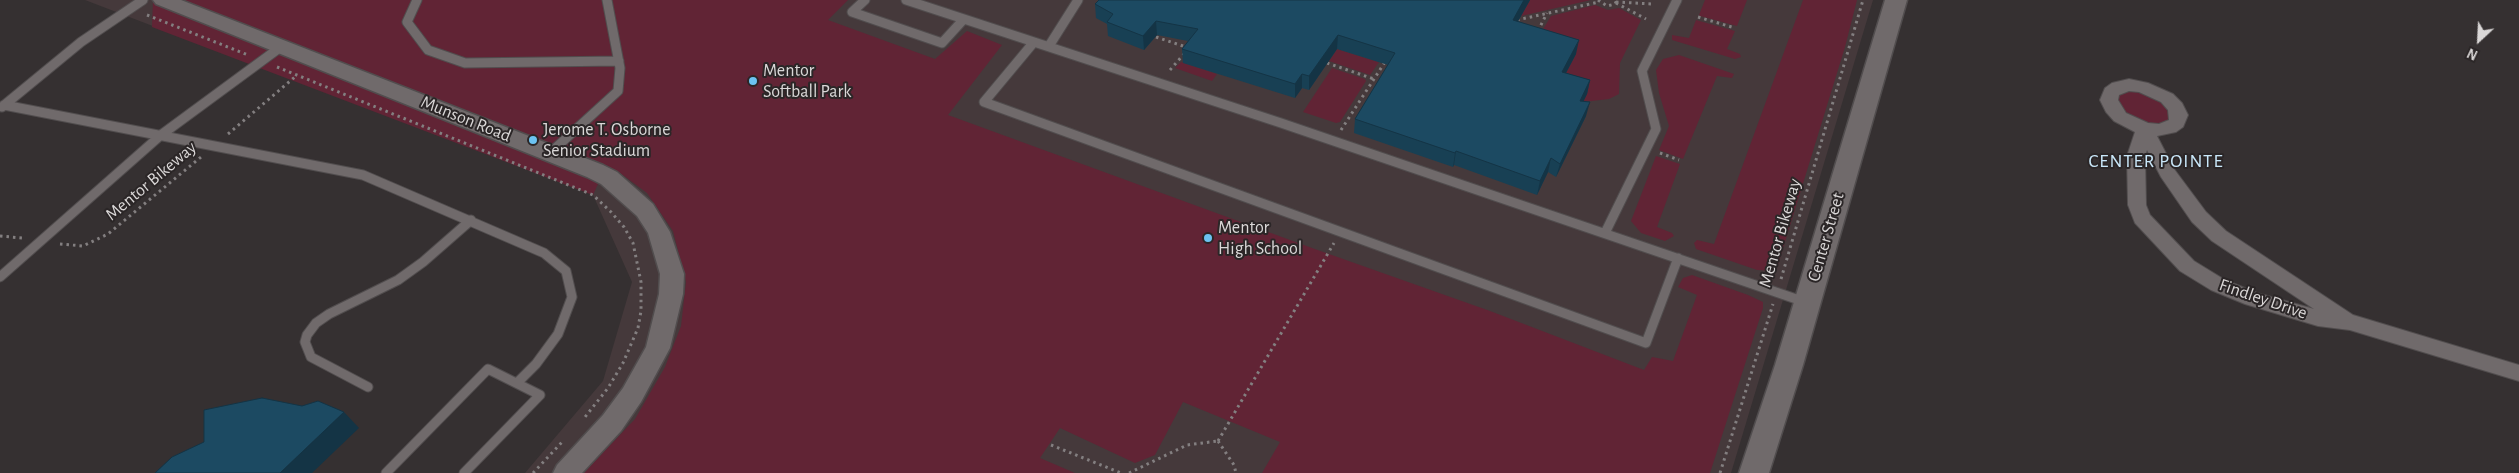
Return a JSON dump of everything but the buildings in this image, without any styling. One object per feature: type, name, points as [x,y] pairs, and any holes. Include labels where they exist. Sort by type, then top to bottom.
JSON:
[{"type":"main road","name":"Center Street","points":[[1754,473],[1807,302],[1896,0]]},
{"type":"street","name":"Munson Road","points":[[164,0],[609,178],[645,210],[659,232],[672,274],[671,294],[658,348],[649,368],[612,423],[566,473]]},
{"type":"street","name":"Findley Drive","points":[[2350,322],[2247,256],[2212,230],[2181,194],[2145,129],[2136,156],[2137,205],[2142,218],[2187,266],[2218,285],[2252,299],[2318,318],[2350,322],[2519,373]]},
{"type":"lane","points":[[2,107],[81,42],[143,0]]},
{"type":"lane","points":[[418,0],[408,22],[428,50],[465,63],[619,61]]},
{"type":"lane","points":[[550,153],[618,91],[619,61],[607,0]]},
{"type":"lane","points":[[865,0],[852,12],[942,43],[963,20]]},
{"type":"lane","points":[[906,0],[963,20],[1049,46],[1807,302]]},
{"type":"lane","points":[[1049,46],[1078,0]]},
{"type":"lane","points":[[1605,233],[1656,129],[1642,71],[1676,0]]},
{"type":"lane","points":[[1034,42],[984,102],[1646,343],[1678,258]]},
{"type":"lane","points":[[0,277],[161,136],[282,46]]},
{"type":"lane","points":[[2,107],[363,175],[544,253],[566,271],[572,297],[558,334],[536,364],[517,383]]},
{"type":"lane","points":[[368,387],[311,357],[305,342],[307,335],[316,323],[329,314],[398,280],[423,262],[471,220]]},
{"type":"lane","points":[[386,473],[488,369],[540,395],[464,473]]},
{"type":"path","name":"Mentor Bikeway","points":[[1720,473],[1777,292],[1863,0]]},
{"type":"path","points":[[1510,19],[1520,19],[1598,1],[1607,6],[1616,2],[1653,4]]},
{"type":"path","points":[[1616,2],[1646,19]]},
{"type":"path","points":[[131,8],[593,195],[624,227],[633,243],[641,282],[638,328],[623,363],[608,388],[580,423]]},
{"type":"path","points":[[1535,36],[1547,13]]},
{"type":"path","points":[[1698,17],[1735,28]]},
{"type":"path","points":[[1520,19],[1525,27]]},
{"type":"path","points":[[1156,36],[1189,48],[1170,70]]},
{"type":"path","points":[[1340,130],[1389,56]]},
{"type":"path","points":[[1328,63],[1374,79]]},
{"type":"path","name":"Mentor Bikeway","points":[[0,236],[42,240],[75,247],[96,242],[121,224],[296,76]]},
{"type":"path","points":[[1660,153],[1679,160]]},
{"type":"path","points":[[1218,441],[1341,232]]},
{"type":"path","points":[[533,473],[568,436]]},
{"type":"path","points":[[1129,473],[1187,445],[1218,441]]},
{"type":"path","points":[[1218,441],[1234,465],[1236,473]]},
{"type":"path","points":[[1051,445],[1121,473]]},
{"type":"shaded area","name":"Mentor High School","points":[[85,0],[1873,0],[1731,473],[525,473],[603,381],[632,282],[593,195]]},
{"type":"shaded area","points":[[153,0],[848,0],[828,20],[935,59],[967,31],[1002,45],[948,115],[1490,311],[1644,370],[1652,357],[1673,361],[1697,295],[1678,287],[1683,278],[1692,275],[1748,295],[1763,302],[1763,308],[1710,473],[1262,473],[1280,442],[1183,402],[1155,455],[1135,463],[1060,428],[1040,458],[1075,473],[584,473],[635,419],[665,367],[681,326],[686,282],[673,231],[647,193],[620,173],[606,166],[593,195],[152,27]]},
{"type":"shaded area","points":[[1530,0],[1591,0],[1521,16]]},
{"type":"shaded area","points":[[1705,0],[1747,0],[1737,26],[1700,16]]},
{"type":"shaded area","points":[[1803,0],[1857,0],[1845,47],[1777,268],[1775,271],[1757,270],[1696,249],[1694,243],[1697,240],[1714,244]]},
{"type":"shaded area","points":[[1595,5],[1608,10],[1619,8],[1641,20],[1620,63],[1619,94],[1609,99],[1583,102],[1586,94],[1559,86],[1536,41],[1551,16]]},
{"type":"shaded area","points":[[1696,20],[1735,31],[1727,49],[1740,54],[1741,57],[1735,59],[1672,40],[1672,35],[1689,38]]},
{"type":"shaded area","points":[[1337,49],[1379,62],[1370,75],[1329,61]]},
{"type":"shaded area","points":[[1679,55],[1734,74],[1732,78],[1717,76],[1683,159],[1659,150],[1669,126],[1659,93],[1656,70],[1663,59]]},
{"type":"shaded area","points":[[1181,62],[1217,74],[1212,81],[1175,68]]},
{"type":"shaded area","points":[[1332,68],[1365,79],[1366,81],[1340,122],[1336,123],[1303,112]]},
{"type":"shaded area","points":[[2139,89],[2169,106],[2169,123],[2155,125],[2138,123],[2118,106],[2117,97],[2120,92]]},
{"type":"shaded area","points":[[1656,156],[1680,164],[1657,227],[1672,233],[1674,236],[1665,241],[1641,233],[1631,221]]},
{"type":"place","name":"Mentor Softball Park","points":[[753,81]]},
{"type":"place","name":"Jerome T. Osborne Senior Stadium","points":[[533,140]]},
{"type":"place","name":"Mentor High School","points":[[1208,238]]},
{"type":"district","name":"CENTER POINTE","points":[[2156,161]]}]
